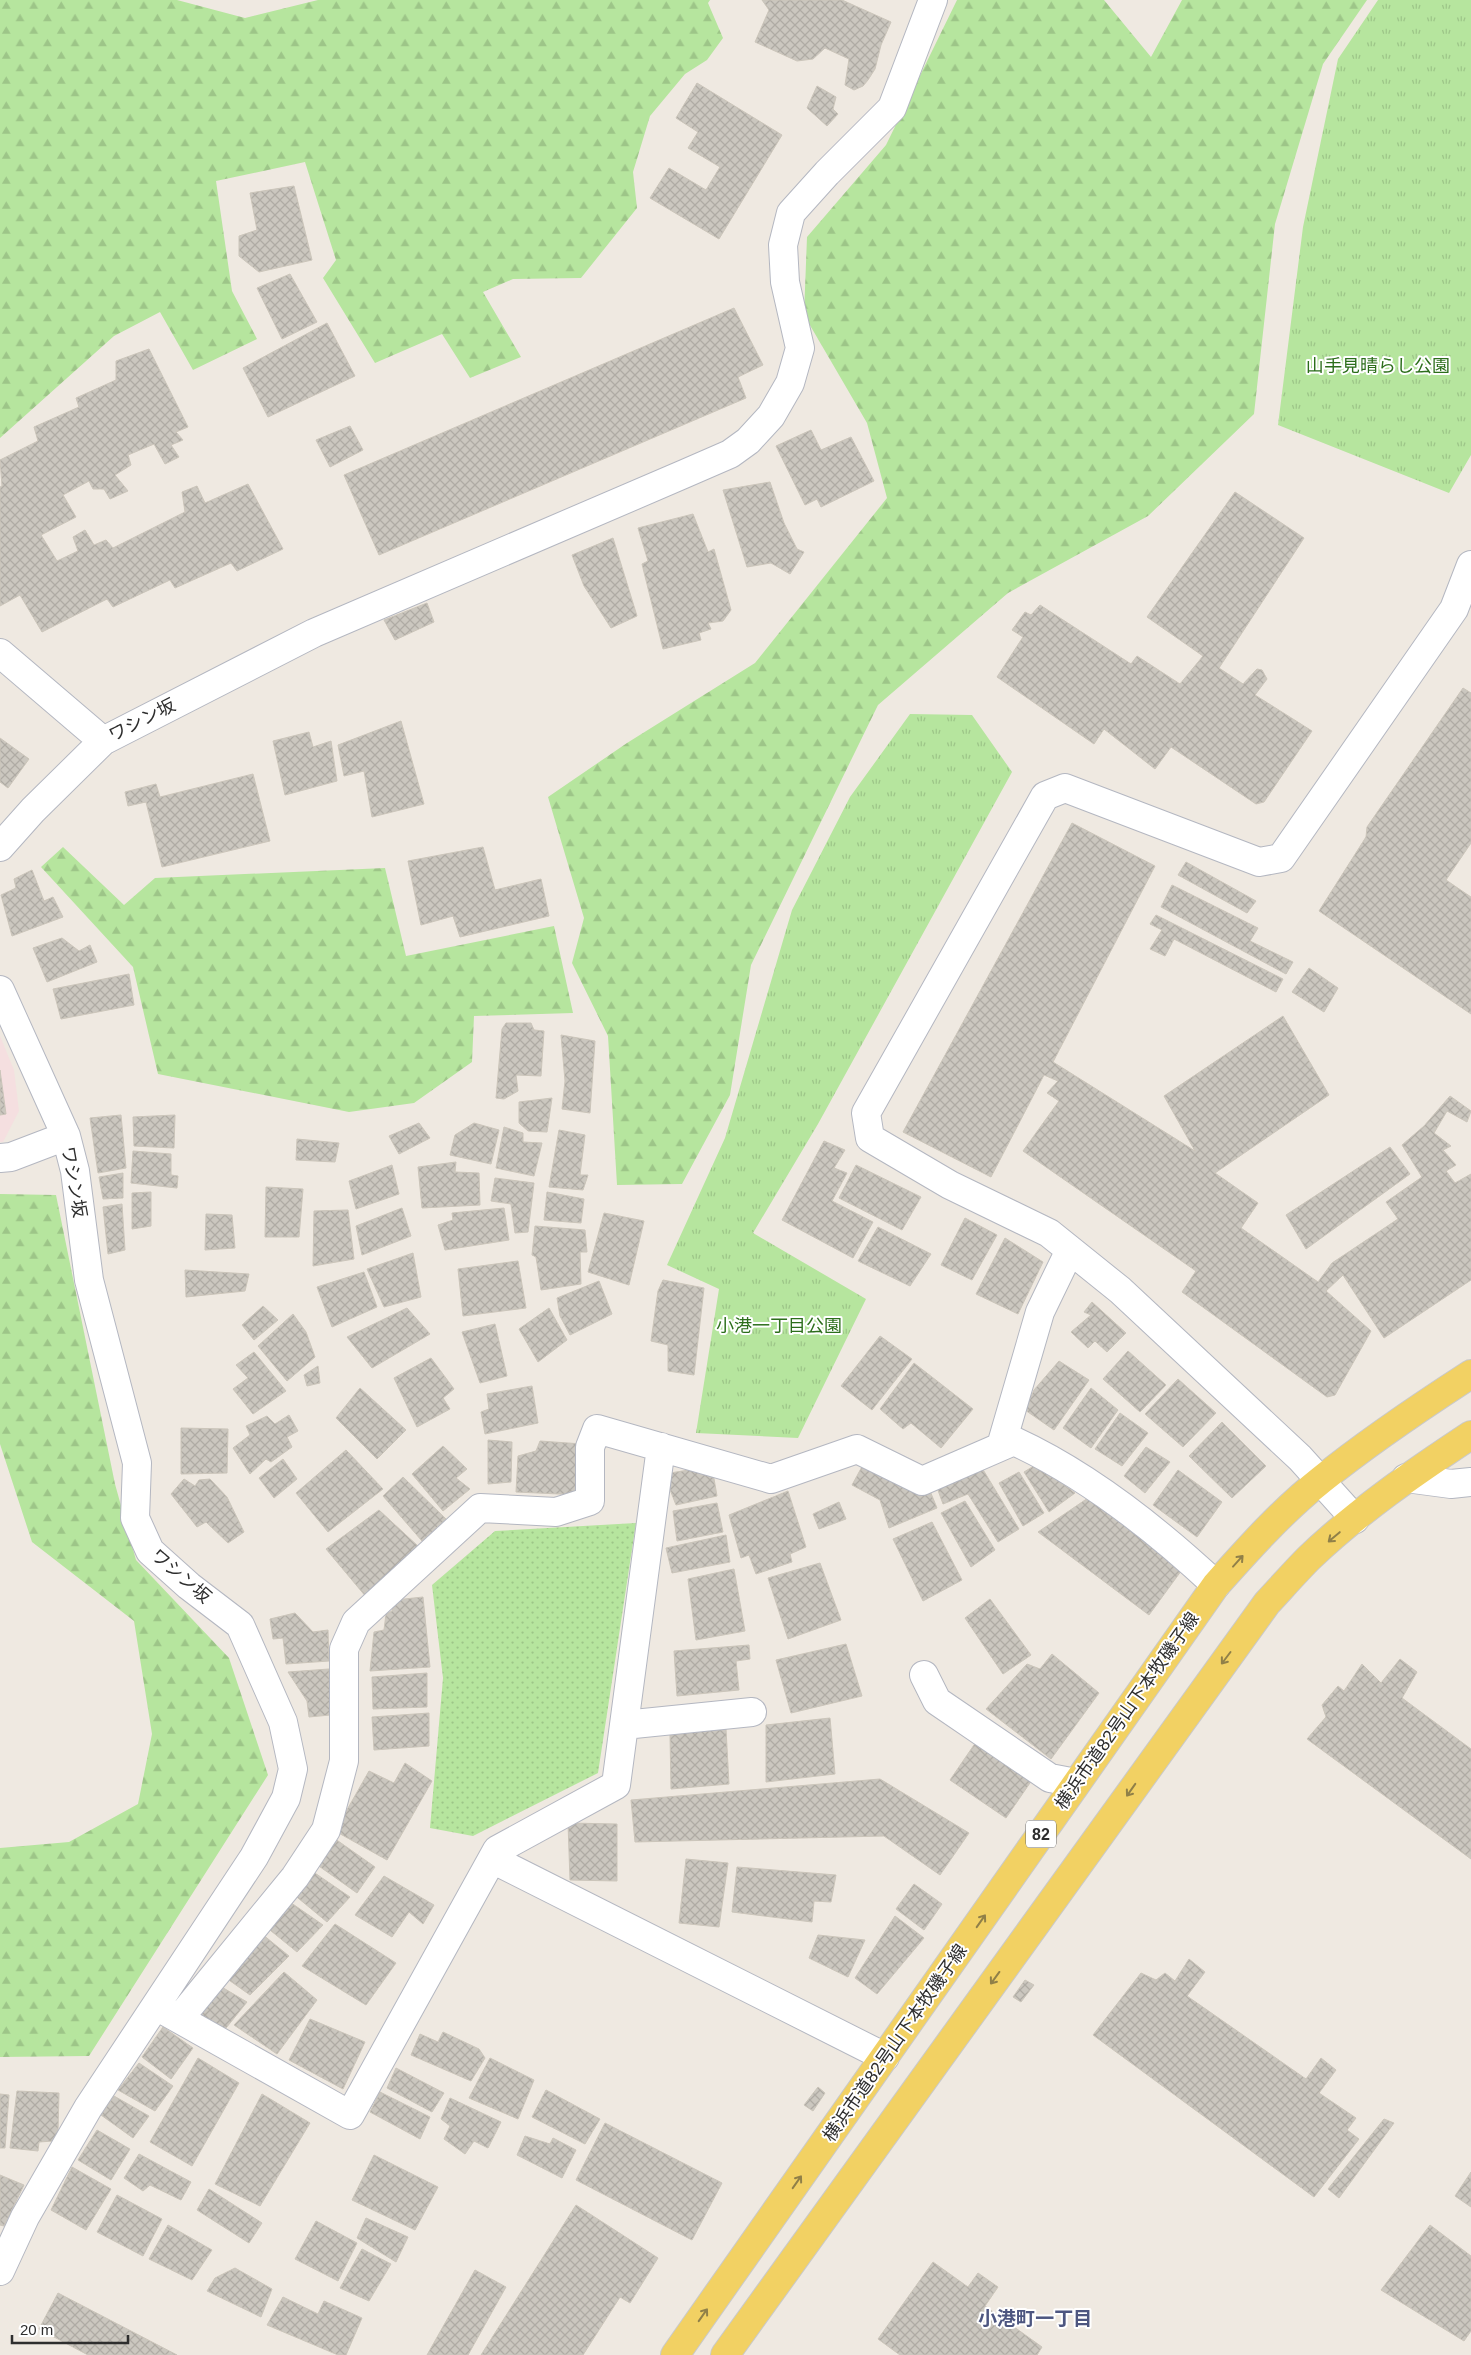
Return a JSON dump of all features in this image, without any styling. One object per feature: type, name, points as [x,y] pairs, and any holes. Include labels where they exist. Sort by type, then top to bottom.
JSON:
[{"type":"main road","name":"横浜市道82号山下本牧磯子線","points":[[675,2355],[886,2058],[1076,1783],[1216,1585],[1265,1531],[1320,1480],[1410,1413],[1471,1374]]},
{"type":"main road","points":[[725,2355],[1267,1603],[1309,1558],[1355,1519],[1406,1478],[1471,1435]]},
{"type":"street","name":"ワシン坂","points":[[0,847],[33,810],[103,741],[314,633],[699,468],[730,454],[748,441],[771,416],[782,398],[790,383],[800,348],[784,273],[783,245],[791,213],[826,173],[892,108],[933,0]]},
{"type":"street","points":[[1355,1519],[1300,1458],[1120,1290],[1049,1233],[950,1185],[870,1138],[866,1113],[1045,796],[1065,788],[1258,862],[1281,858],[1454,609],[1471,565]]},
{"type":"street","points":[[0,653],[103,741]]},
{"type":"street","name":"ワシン坂","points":[[0,990],[66,1136],[75,1171],[90,1280],[137,1463],[136,1518],[150,1551],[188,1586],[240,1625],[283,1722],[292,1769],[286,1798],[254,1857],[88,2108],[25,2218],[0,2271]]},
{"type":"street","points":[[0,1158],[11,1157],[66,1136]]},
{"type":"street","points":[[1001,1446],[1040,1312],[1070,1250]]},
{"type":"street","points":[[179,2019],[295,1877],[326,1830],[344,1761],[344,1649],[356,1622],[480,1508],[556,1512],[590,1500],[590,1447],[597,1429],[771,1479],[857,1449],[922,1481],[1014,1441],[1041,1453],[1108,1496],[1216,1585]]},
{"type":"street","points":[[155,2006],[350,2116],[497,1850],[616,1785],[661,1447]]},
{"type":"street","points":[[1406,1478],[1451,1484],[1471,1482]]},
{"type":"street","points":[[924,1675],[937,1701],[1050,1778],[1076,1783]]},
{"type":"street","points":[[624,1725],[752,1712]]},
{"type":"street","points":[[492,1859],[886,2058]]},
{"type":"shaded area","points":[[0,1036],[14,1070],[19,1111],[3,1142],[0,1142]]},
{"type":"green space","points":[[0,0],[177,0],[245,18],[318,0],[710,0],[708,3],[723,38],[707,60],[685,74],[650,116],[633,172],[637,208],[581,278],[513,279],[483,292],[521,357],[470,378],[442,334],[375,363],[323,278],[336,260],[305,162],[216,181],[232,291],[257,339],[193,370],[160,312],[114,336],[0,438]]},
{"type":"green space","points":[[957,0],[1104,0],[1151,57],[1182,0],[1367,0],[1323,64],[1275,224],[1254,414],[1148,516],[1008,593],[878,705],[751,965],[730,1095],[682,1184],[617,1185],[608,1036],[572,963],[584,918],[548,797],[627,743],[755,663],[887,498],[867,423],[804,315],[807,237],[886,145]]},
{"type":"green space","name":"山手見晴らし公園","points":[[1378,0],[1471,0],[1471,455],[1449,493],[1278,425],[1303,227],[1338,59]]},
{"type":"green space","name":"小港一丁目公園","points":[[910,714],[972,715],[1012,772],[818,1124],[753,1233],[866,1299],[798,1438],[696,1433],[719,1289],[667,1265],[725,1138],[792,910],[850,797]]},
{"type":"green space","points":[[63,847],[124,905],[155,878],[385,868],[406,956],[554,926],[573,1013],[474,1016],[472,1062],[414,1103],[349,1112],[158,1074],[133,967],[41,867]]},
{"type":"green space","points":[[0,1194],[56,1195],[115,1484],[136,1560],[229,1658],[268,1775],[89,2056],[0,2057],[0,1848],[69,1842],[138,1804],[152,1734],[134,1621],[32,1542],[0,1444]]},
{"type":"green space","points":[[636,1523],[598,1773],[473,1836],[430,1828],[443,1678],[432,1585],[495,1531]]},
{"type":"building","points":[[762,0],[842,0],[891,22],[881,45],[875,69],[868,80],[863,86],[854,90],[845,85],[849,59],[825,48],[813,59],[797,61],[755,42],[769,10]]},
{"type":"building","points":[[697,83],[782,135],[719,239],[650,198],[669,168],[706,190],[720,167],[688,148],[698,132],[676,118]]},
{"type":"building","points":[[817,86],[836,97],[833,109],[838,114],[827,126],[807,108]]},
{"type":"building","points":[[294,186],[312,260],[259,272],[239,256],[239,236],[257,230],[250,193]]},
{"type":"building","points":[[290,274],[317,322],[282,339],[257,288]]},
{"type":"building","points":[[734,308],[763,365],[738,377],[746,398],[379,555],[344,475]]},
{"type":"building","points":[[327,323],[355,376],[268,417],[243,368]]},
{"type":"building","points":[[149,349],[188,427],[176,432],[183,440],[171,445],[179,457],[165,464],[154,444],[128,455],[131,465],[115,475],[128,491],[110,499],[104,489],[93,489],[89,481],[63,495],[76,517],[41,535],[57,561],[78,551],[73,537],[85,530],[94,545],[106,540],[113,548],[185,512],[182,492],[197,486],[205,503],[248,484],[283,549],[237,571],[231,563],[175,588],[170,580],[113,607],[107,599],[42,632],[20,595],[0,606],[0,487],[2,486],[0,460],[38,441],[34,427],[79,407],[76,398],[116,380],[116,361]]},
{"type":"building","points":[[350,426],[363,450],[330,467],[316,440]]},
{"type":"building","points":[[811,430],[821,450],[851,437],[874,481],[821,507],[817,499],[805,505],[776,446]]},
{"type":"building","points":[[770,482],[784,523],[797,549],[804,552],[790,574],[771,563],[747,567],[723,490]]},
{"type":"building","points":[[1235,492],[1304,538],[1219,668],[1243,684],[1257,669],[1262,670],[1267,679],[1255,695],[1312,731],[1264,802],[1256,804],[1171,747],[1155,769],[1104,729],[1094,744],[997,677],[1023,637],[1012,630],[1025,612],[1031,615],[1040,605],[1131,664],[1137,656],[1180,684],[1203,656],[1147,617]]},
{"type":"building","points":[[693,514],[708,552],[714,549],[731,610],[723,621],[708,623],[711,629],[699,633],[701,640],[663,649],[642,564],[648,561],[638,528]]},
{"type":"building","points":[[613,538],[637,616],[611,628],[584,586],[572,555]]},
{"type":"building","points":[[427,603],[434,622],[395,640],[384,620]]},
{"type":"building","points":[[1463,688],[1471,693],[1471,843],[1446,880],[1471,897],[1471,1014],[1319,911],[1366,837],[1367,827]]},
{"type":"building","points":[[401,721],[424,804],[372,817],[364,771],[344,776],[338,745]]},
{"type":"building","points":[[309,732],[313,747],[331,741],[337,781],[285,795],[273,741]]},
{"type":"building","points":[[0,738],[29,759],[8,788],[0,782]]},
{"type":"building","points":[[253,774],[270,841],[162,867],[146,802],[128,806],[125,792],[156,784],[160,797]]},
{"type":"building","points":[[1072,823],[1155,866],[1053,1062],[1195,1151],[1164,1096],[1283,1016],[1329,1095],[1215,1173],[1258,1203],[1241,1228],[1318,1282],[1332,1263],[1398,1219],[1386,1202],[1422,1177],[1402,1145],[1424,1126],[1450,1096],[1471,1111],[1467,1122],[1447,1111],[1434,1133],[1451,1146],[1443,1150],[1456,1165],[1446,1171],[1455,1183],[1471,1174],[1471,1280],[1384,1338],[1343,1275],[1326,1291],[1371,1331],[1335,1395],[1327,1397],[1182,1292],[1196,1271],[1023,1151],[1059,1101],[1047,1093],[1058,1081],[1044,1075],[991,1177],[903,1132]]},
{"type":"building","points":[[483,847],[495,890],[541,879],[549,916],[460,937],[453,916],[421,925],[408,861]]},
{"type":"building","points":[[1186,862],[1256,901],[1247,913],[1178,875]]},
{"type":"building","points":[[32,870],[44,901],[53,897],[63,917],[12,936],[1,895],[16,888],[14,879]]},
{"type":"building","points":[[1172,885],[1258,928],[1250,941],[1293,962],[1286,974],[1161,907]]},
{"type":"building","points":[[1156,915],[1283,979],[1276,992],[1174,939],[1165,956],[1150,949],[1162,930],[1150,924]]},
{"type":"building","points":[[62,938],[79,951],[90,945],[97,962],[47,982],[33,948]]},
{"type":"building","points":[[1309,968],[1338,988],[1324,1012],[1292,992]]},
{"type":"building","points":[[129,974],[134,1005],[61,1019],[53,989]]},
{"type":"building","points":[[506,1023],[531,1023],[534,1030],[544,1031],[541,1076],[516,1075],[518,1091],[504,1099],[496,1098],[502,1029]]},
{"type":"building","points":[[561,1035],[595,1041],[590,1113],[562,1109],[565,1081]]},
{"type":"building","points":[[0,1070],[6,1114],[0,1115]]},
{"type":"building","points":[[552,1098],[547,1132],[528,1131],[519,1123],[519,1102]]},
{"type":"building","points":[[121,1115],[126,1168],[98,1173],[90,1118]]},
{"type":"building","points":[[175,1115],[174,1148],[134,1146],[133,1117]]},
{"type":"building","points":[[419,1123],[430,1138],[399,1154],[389,1136]]},
{"type":"building","points":[[474,1123],[499,1130],[491,1164],[450,1155],[455,1135]]},
{"type":"building","points":[[504,1127],[523,1133],[523,1142],[542,1143],[534,1176],[496,1168]]},
{"type":"building","points":[[559,1130],[585,1135],[580,1175],[588,1175],[583,1190],[549,1187]]},
{"type":"building","points":[[297,1139],[339,1143],[335,1162],[296,1160]]},
{"type":"building","points":[[824,1141],[845,1150],[834,1168],[847,1173],[832,1201],[873,1222],[853,1258],[782,1220]]},
{"type":"building","points":[[1390,1147],[1410,1174],[1306,1249],[1286,1215]]},
{"type":"building","points":[[133,1151],[171,1154],[171,1175],[178,1176],[177,1188],[131,1183]]},
{"type":"building","points":[[456,1162],[455,1172],[479,1173],[480,1205],[422,1208],[418,1167]]},
{"type":"building","points":[[392,1165],[399,1194],[356,1209],[349,1181]]},
{"type":"building","points":[[856,1165],[921,1197],[902,1230],[839,1198]]},
{"type":"building","points":[[123,1173],[123,1198],[103,1199],[99,1177]]},
{"type":"building","points":[[495,1178],[534,1183],[528,1232],[515,1233],[511,1204],[491,1201]]},
{"type":"building","points":[[266,1187],[303,1189],[299,1237],[265,1237]]},
{"type":"building","points":[[151,1192],[151,1226],[132,1229],[132,1193]]},
{"type":"building","points":[[547,1192],[584,1199],[581,1223],[544,1220]]},
{"type":"building","points":[[122,1204],[125,1250],[108,1254],[103,1207]]},
{"type":"building","points":[[402,1208],[411,1236],[362,1255],[356,1226]]},
{"type":"building","points":[[504,1208],[509,1240],[445,1250],[438,1225],[453,1220],[452,1213]]},
{"type":"building","points":[[348,1210],[354,1259],[313,1266],[314,1211]]},
{"type":"building","points":[[604,1213],[644,1221],[629,1285],[588,1272]]},
{"type":"building","points":[[206,1214],[232,1215],[235,1248],[205,1250]]},
{"type":"building","points":[[965,1218],[997,1235],[972,1280],[941,1265]]},
{"type":"building","points":[[535,1226],[585,1230],[587,1252],[580,1252],[581,1284],[541,1290],[536,1257],[532,1255]]},
{"type":"building","points":[[878,1227],[931,1254],[910,1286],[858,1261]]},
{"type":"building","points":[[1005,1238],[1043,1262],[1018,1314],[976,1294]]},
{"type":"building","points":[[413,1253],[421,1297],[384,1307],[367,1269]]},
{"type":"building","points":[[518,1261],[526,1308],[463,1316],[458,1269]]},
{"type":"building","points":[[185,1270],[249,1274],[245,1291],[186,1297]]},
{"type":"building","points":[[364,1272],[377,1307],[332,1327],[317,1287]]},
{"type":"building","points":[[663,1280],[704,1288],[694,1375],[668,1371],[668,1345],[651,1341],[658,1291]]},
{"type":"building","points":[[599,1281],[612,1314],[570,1335],[560,1316],[557,1298]]},
{"type":"building","points":[[1092,1302],[1126,1333],[1107,1352],[1095,1341],[1088,1348],[1071,1332],[1091,1315],[1084,1312]]},
{"type":"building","points":[[263,1306],[278,1320],[254,1340],[242,1325]]},
{"type":"building","points":[[407,1308],[430,1334],[372,1368],[347,1337]]},
{"type":"building","points":[[549,1308],[567,1340],[538,1362],[519,1329]]},
{"type":"building","points":[[293,1314],[306,1332],[315,1357],[287,1381],[258,1346]]},
{"type":"building","points":[[495,1324],[507,1376],[480,1383],[462,1332]]},
{"type":"building","points":[[880,1336],[912,1359],[872,1410],[841,1386]]},
{"type":"building","points":[[1128,1351],[1166,1385],[1140,1412],[1103,1379]]},
{"type":"building","points":[[254,1352],[286,1391],[253,1414],[233,1389],[248,1378],[236,1365]]},
{"type":"building","points":[[431,1358],[454,1389],[443,1398],[450,1409],[417,1427],[394,1378]]},
{"type":"building","points":[[1059,1361],[1089,1380],[1054,1430],[1025,1410],[1034,1390]]},
{"type":"building","points":[[914,1363],[973,1409],[941,1448],[911,1423],[903,1429],[880,1409]]},
{"type":"building","points":[[318,1366],[320,1383],[307,1386],[304,1375]]},
{"type":"building","points":[[1178,1379],[1216,1413],[1183,1447],[1145,1414]]},
{"type":"building","points":[[532,1386],[538,1423],[485,1434],[481,1412],[489,1409],[487,1394]]},
{"type":"building","points":[[360,1388],[406,1430],[377,1459],[336,1418]]},
{"type":"building","points":[[1091,1388],[1118,1410],[1091,1448],[1063,1428]]},
{"type":"building","points":[[1120,1413],[1148,1433],[1122,1466],[1095,1449]]},
{"type":"building","points":[[289,1415],[298,1431],[287,1437],[292,1447],[271,1462],[266,1459],[250,1474],[233,1448],[250,1435],[246,1426],[267,1416],[275,1424]]},
{"type":"building","points":[[1222,1422],[1266,1466],[1232,1498],[1189,1456]]},
{"type":"building","points":[[181,1428],[228,1429],[227,1473],[181,1474]]},
{"type":"building","points":[[488,1440],[512,1442],[511,1482],[488,1484]]},
{"type":"building","points":[[540,1441],[582,1444],[581,1495],[516,1492],[518,1456],[536,1451]]},
{"type":"building","points":[[443,1446],[467,1469],[456,1478],[470,1489],[443,1511],[412,1474]]},
{"type":"building","points":[[1146,1447],[1170,1462],[1145,1493],[1124,1476]]},
{"type":"building","points":[[346,1450],[383,1489],[328,1532],[296,1493]]},
{"type":"building","points":[[283,1459],[297,1479],[274,1498],[259,1478]]},
{"type":"building","points":[[864,1463],[928,1486],[937,1508],[889,1528],[880,1500],[852,1485]]},
{"type":"building","points":[[979,1463],[1019,1529],[998,1542],[968,1494],[943,1504],[935,1482]]},
{"type":"building","points":[[1037,1464],[1075,1493],[1049,1512],[1024,1472]]},
{"type":"building","points":[[701,1468],[707,1476],[713,1473],[717,1496],[676,1505],[664,1474]]},
{"type":"building","points":[[1178,1470],[1222,1502],[1197,1537],[1153,1505]]},
{"type":"building","points":[[1019,1472],[1044,1513],[1023,1526],[999,1483]]},
{"type":"building","points":[[403,1477],[446,1519],[422,1541],[383,1496]]},
{"type":"building","points":[[184,1479],[195,1486],[199,1480],[210,1479],[227,1497],[244,1532],[228,1543],[206,1522],[197,1527],[171,1494]]},
{"type":"building","points":[[788,1491],[806,1547],[790,1554],[792,1562],[756,1574],[749,1555],[741,1558],[729,1515]]},
{"type":"building","points":[[1088,1498],[1184,1567],[1149,1615],[1038,1532]]},
{"type":"building","points":[[965,1501],[995,1550],[971,1567],[941,1513]]},
{"type":"building","points":[[839,1502],[846,1519],[819,1529],[813,1514]]},
{"type":"building","points":[[717,1503],[723,1532],[677,1541],[673,1511]]},
{"type":"building","points":[[379,1510],[419,1547],[367,1598],[326,1549]]},
{"type":"building","points":[[932,1522],[962,1580],[923,1601],[893,1539]]},
{"type":"building","points":[[726,1535],[730,1562],[672,1573],[666,1548]]},
{"type":"building","points":[[820,1563],[841,1620],[788,1639],[768,1578]]},
{"type":"building","points":[[734,1569],[745,1631],[696,1640],[688,1579]]},
{"type":"building","points":[[423,1597],[430,1667],[370,1671],[374,1632],[384,1630],[386,1614],[392,1611],[395,1600]]},
{"type":"building","points":[[990,1599],[1031,1655],[1003,1674],[965,1618]]},
{"type":"building","points":[[295,1613],[313,1632],[328,1630],[329,1661],[286,1664],[283,1638],[273,1639],[270,1619]]},
{"type":"building","points":[[846,1644],[862,1696],[791,1713],[776,1660]]},
{"type":"building","points":[[749,1645],[750,1659],[736,1661],[739,1690],[677,1696],[674,1651]]},
{"type":"building","points":[[1052,1654],[1099,1693],[1051,1759],[986,1709],[1027,1664],[1040,1669]]},
{"type":"building","points":[[1400,1659],[1417,1672],[1402,1698],[1471,1749],[1471,1859],[1307,1739],[1326,1717],[1322,1705],[1338,1686],[1344,1691],[1362,1664],[1381,1683]]},
{"type":"building","points":[[329,1669],[330,1715],[309,1717],[307,1701],[288,1672]]},
{"type":"building","points":[[427,1673],[427,1707],[373,1709],[372,1677]]},
{"type":"building","points":[[429,1713],[429,1746],[374,1750],[372,1717]]},
{"type":"building","points":[[830,1718],[835,1774],[766,1782],[766,1725]]},
{"type":"building","points":[[726,1729],[729,1784],[671,1789],[670,1735]]},
{"type":"building","points":[[976,1742],[1032,1780],[1006,1818],[950,1780]]},
{"type":"building","points":[[405,1763],[432,1781],[387,1860],[335,1831],[369,1771],[394,1783]]},
{"type":"building","points":[[880,1779],[969,1833],[940,1875],[884,1836],[635,1842],[631,1800]]},
{"type":"building","points":[[568,1823],[617,1824],[617,1881],[570,1880]]},
{"type":"building","points":[[331,1836],[375,1867],[357,1893],[316,1864]]},
{"type":"building","points":[[686,1859],[728,1863],[719,1927],[679,1923]]},
{"type":"building","points":[[737,1867],[836,1875],[831,1902],[814,1901],[812,1922],[732,1912]]},
{"type":"building","points":[[309,1869],[350,1897],[327,1922],[292,1893]]},
{"type":"building","points":[[384,1876],[434,1905],[423,1924],[409,1912],[392,1937],[355,1915]]},
{"type":"building","points":[[914,1884],[942,1904],[924,1930],[896,1909]]},
{"type":"building","points":[[287,1900],[323,1925],[297,1952],[265,1926]]},
{"type":"building","points":[[895,1916],[924,1938],[877,1994],[855,1978]]},
{"type":"building","points":[[335,1924],[396,1963],[366,2005],[302,1966]]},
{"type":"building","points":[[262,1934],[289,1956],[250,1995],[226,1978]]},
{"type":"building","points":[[818,1935],[865,1940],[848,1977],[809,1958]]},
{"type":"building","points":[[1189,1959],[1205,1972],[1187,1996],[1306,2079],[1321,2058],[1336,2070],[1319,2093],[1356,2118],[1347,2130],[1359,2139],[1314,2197],[1093,2035],[1141,1973],[1156,1980],[1165,1973],[1175,1981]]},
{"type":"building","points":[[284,1972],[317,2000],[277,2054],[234,2025]]},
{"type":"building","points":[[1025,1980],[1034,1985],[1021,2002],[1013,1997]]},
{"type":"building","points":[[220,1986],[247,2002],[222,2033],[198,2015]]},
{"type":"building","points":[[310,2019],[365,2042],[343,2089],[289,2060]]},
{"type":"building","points":[[163,2027],[193,2048],[171,2079],[142,2057]]},
{"type":"building","points":[[443,2032],[479,2049],[485,2058],[471,2081],[411,2055],[420,2034],[438,2042]]},
{"type":"building","points":[[198,2058],[239,2083],[192,2166],[150,2142]]},
{"type":"building","points":[[490,2058],[534,2080],[518,2119],[469,2098]]},
{"type":"building","points":[[139,2063],[173,2086],[155,2111],[118,2090]]},
{"type":"building","points":[[396,2068],[444,2093],[432,2112],[387,2088]]},
{"type":"building","points":[[818,2087],[825,2093],[813,2111],[804,2105]]},
{"type":"building","points":[[546,2090],[600,2119],[585,2144],[532,2117]]},
{"type":"building","points":[[17,2091],[59,2093],[58,2131],[53,2141],[39,2142],[38,2151],[10,2148]]},
{"type":"building","points":[[380,2092],[430,2117],[420,2139],[370,2112]]},
{"type":"building","points":[[0,2094],[9,2095],[5,2148],[0,2148]]},
{"type":"building","points":[[262,2094],[310,2123],[260,2206],[215,2184]]},
{"type":"building","points":[[114,2096],[149,2116],[133,2138],[101,2115]]},
{"type":"building","points":[[450,2098],[501,2122],[488,2148],[474,2141],[465,2154],[444,2139],[450,2126],[441,2119]]},
{"type":"building","points":[[1384,2119],[1394,2123],[1339,2198],[1328,2189]]},
{"type":"building","points":[[605,2123],[722,2183],[692,2240],[576,2180]]},
{"type":"building","points":[[97,2130],[130,2149],[111,2180],[78,2160]]},
{"type":"building","points":[[525,2136],[550,2144],[553,2138],[576,2150],[562,2178],[517,2155]]},
{"type":"building","points":[[139,2154],[191,2182],[181,2200],[150,2185],[143,2191],[124,2178]]},
{"type":"building","points":[[374,2155],[438,2187],[415,2230],[352,2200]]},
{"type":"building","points":[[72,2167],[111,2189],[86,2230],[51,2210]]},
{"type":"building","points":[[1471,2172],[1471,2207],[1455,2196]]},
{"type":"building","points":[[0,2175],[24,2185],[4,2226],[0,2225]]},
{"type":"building","points":[[209,2189],[262,2223],[249,2243],[197,2210]]},
{"type":"building","points":[[117,2195],[162,2219],[143,2256],[97,2232]]},
{"type":"building","points":[[576,2205],[658,2258],[630,2303],[620,2297],[583,2355],[481,2355]]},
{"type":"building","points":[[366,2218],[408,2237],[396,2262],[357,2238]]},
{"type":"building","points":[[316,2221],[357,2243],[338,2281],[295,2259]]},
{"type":"building","points":[[168,2225],[212,2250],[192,2280],[149,2259]]},
{"type":"building","points":[[1430,2225],[1471,2256],[1471,2331],[1464,2341],[1381,2290]]},
{"type":"building","points":[[362,2249],[391,2264],[369,2301],[340,2288]]},
{"type":"building","points":[[933,2262],[968,2287],[978,2273],[998,2287],[985,2306],[1042,2347],[1037,2355],[900,2355],[878,2339]]},
{"type":"building","points":[[235,2268],[272,2289],[261,2317],[207,2291],[215,2278]]},
{"type":"building","points":[[475,2270],[506,2287],[468,2355],[427,2355]]},
{"type":"building","points":[[58,2293],[177,2355],[88,2355],[39,2329]]},
{"type":"building","points":[[283,2297],[318,2314],[324,2301],[362,2318],[346,2355],[338,2355],[267,2325]]},
{"type":"district","name":"小港町一丁目","points":[[1035,2318]]}]
